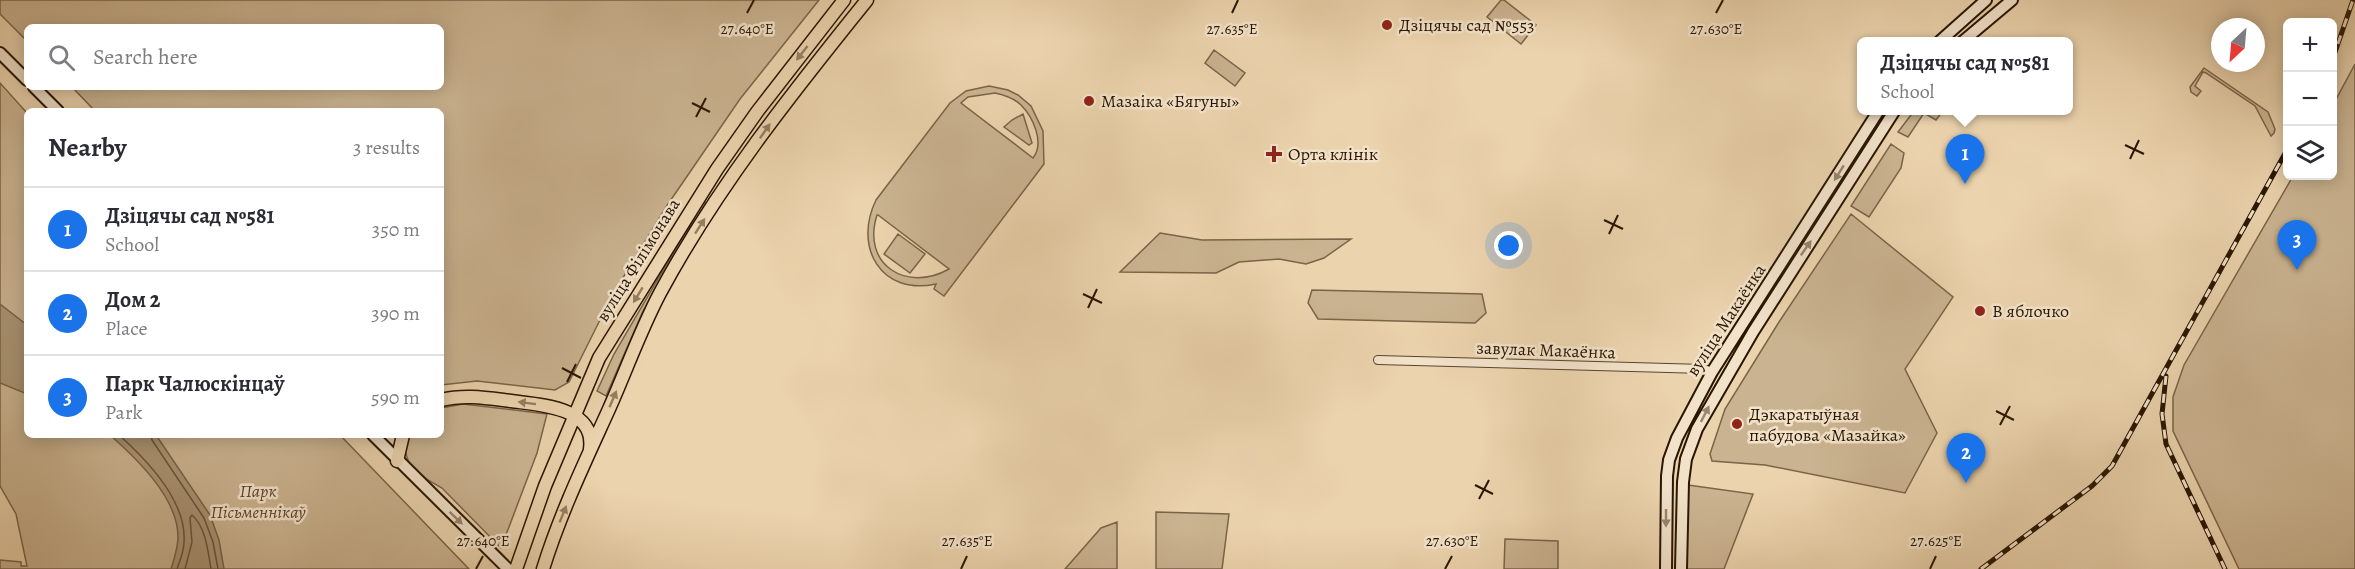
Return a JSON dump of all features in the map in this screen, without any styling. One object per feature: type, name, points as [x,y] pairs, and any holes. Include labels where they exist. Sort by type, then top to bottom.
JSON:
[{"type":"main road","name":"вуліца Філімонава","points":[[516,569],[545,486],[599,358],[717,169],[757,112],[844,0]]},
{"type":"main road","name":"вуліца Філімонава","points":[[543,569],[589,453],[654,306],[698,229],[771,121],[867,0]]},
{"type":"main road","points":[[717,169],[731,179]]},
{"type":"main road","points":[[444,399],[463,396],[550,406],[582,421],[590,439],[589,453]]},
{"type":"main road","points":[[397,461],[402,438]]},
{"type":"street","points":[[1945,37],[1986,0]]},
{"type":"street","points":[[1968,37],[2012,0]]},
{"type":"street","points":[[0,53],[24,77]]},
{"type":"street","points":[[37,90],[55,108]]},
{"type":"street","name":"вуліца Макаёнка","points":[[1666,569],[1668,467],[1677,438],[1712,372],[1876,115]]},
{"type":"street","name":"вуліца Макаёнка","points":[[1681,569],[1684,469],[1692,440],[1720,387],[1800,257],[1893,115]]},
{"type":"street","points":[[1870,123],[1883,131]]},
{"type":"street","name":"завулак Макаёнка","points":[[1378,360],[1704,369],[1712,372]]},
{"type":"street","points":[[376,438],[508,569]]},
{"type":"street","points":[[1668,467],[1684,469]]},
{"type":"green space","points":[[0,0],[819,0],[740,99],[666,207],[613,294],[569,382],[555,390],[477,381],[444,385],[444,108],[92,108],[75,90],[444,90],[444,24],[24,24],[24,38],[0,14]]},
{"type":"green space","points":[[1501,0],[1536,25],[1521,44],[1487,17]]},
{"type":"green space","points":[[1214,50],[1245,73],[1235,86],[1205,63]]},
{"type":"green space","points":[[2355,64],[2355,569],[2239,569],[2173,431],[2173,397],[2184,365],[2291,180],[2337,180],[2337,98]]},
{"type":"green space","points":[[2204,68],[2268,112],[2275,129],[2274,133],[2271,136],[2255,106],[2206,73],[2203,72],[2195,86],[2201,91],[2197,96],[2191,92],[2190,87]]},
{"type":"green space","name":"Парк Пісьменнікаў","points":[[0,83],[24,110],[24,438],[343,438],[469,569],[0,569],[0,560],[21,562],[21,566],[27,566],[16,514],[0,486]]},
{"type":"green space","points":[[989,86],[1008,90],[1031,106],[1043,131],[1044,164],[944,296],[934,289],[936,284],[917,286],[900,283],[887,275],[877,264],[870,250],[868,235],[870,218],[876,200],[950,103],[966,91]],"holes":[[[995,93],[1015,100],[1030,116],[1038,138],[1033,158],[961,103],[968,97]],[[878,215],[949,269],[933,276],[918,278],[904,276],[891,270],[882,260],[876,248],[874,233]]]},
{"type":"green space","points":[[1023,114],[1032,143],[1029,145],[1004,127]]},
{"type":"green space","points":[[1911,115],[1923,115],[1908,137],[1898,132]]},
{"type":"green space","points":[[1927,115],[1940,115],[1936,120]]},
{"type":"green space","points":[[1891,144],[1904,153],[1901,168],[1869,217],[1851,206]]},
{"type":"green space","points":[[703,202],[706,203],[643,311],[606,396],[597,391],[614,354]]},
{"type":"green space","points":[[1851,214],[1953,297],[1905,369],[1937,433],[1905,493],[1765,465],[1712,461],[1710,454],[1725,409],[1779,322]]},
{"type":"green space","points":[[1160,233],[1202,240],[1351,239],[1324,258],[1306,264],[1279,259],[1239,262],[1216,273],[1120,272]]},
{"type":"green space","points":[[898,234],[925,254],[910,273],[884,254]]},
{"type":"green space","points":[[1312,290],[1482,294],[1486,313],[1475,323],[1318,319],[1308,303]]},
{"type":"green space","points":[[463,404],[547,414],[537,453],[501,548],[442,488],[416,473],[410,466],[405,451],[407,438],[444,438],[444,407]]},
{"type":"green space","points":[[1688,485],[1753,494],[1724,569],[1686,569]]},
{"type":"green space","points":[[1156,512],[1229,514],[1222,569],[1156,569]]},
{"type":"green space","points":[[1117,522],[1117,569],[1065,569],[1101,528]]},
{"type":"green space","points":[[1505,539],[1558,541],[1558,569],[1504,569]]},
{"type":"water","points":[[0,304],[24,323],[24,393],[0,383]]},
{"type":"water","points":[[113,438],[158,438],[210,515],[219,540],[224,569],[171,569],[177,549],[176,522],[164,494],[132,456]]},
{"type":"railway","points":[[2337,46],[2353,0]]},
{"type":"railway","points":[[1981,569],[2092,486],[2112,466],[2283,157]]},
{"type":"railway","points":[[2166,376],[2162,414],[2166,444],[2225,569]]},
{"type":"place","name":"Дзіцячы сад №553","points":[[1387,25]]},
{"type":"place","name":"Мазаіка «Бягуны»","points":[[1089,101]]},
{"type":"place","name":"Орта клінік","points":[[1274,154]]},
{"type":"place","name":"Дзіцячы сад №581","points":[[1965,184]]},
{"type":"place","name":"Парк Чалюскінцаў","points":[[2297,270]]},
{"type":"place","name":"В яблочко","points":[[1980,311]]},
{"type":"place","name":"Дэкаратыўная пабудова «Мазайка»","points":[[1737,424]]},
{"type":"place","name":"Дом 2","points":[[1966,483]]}]
